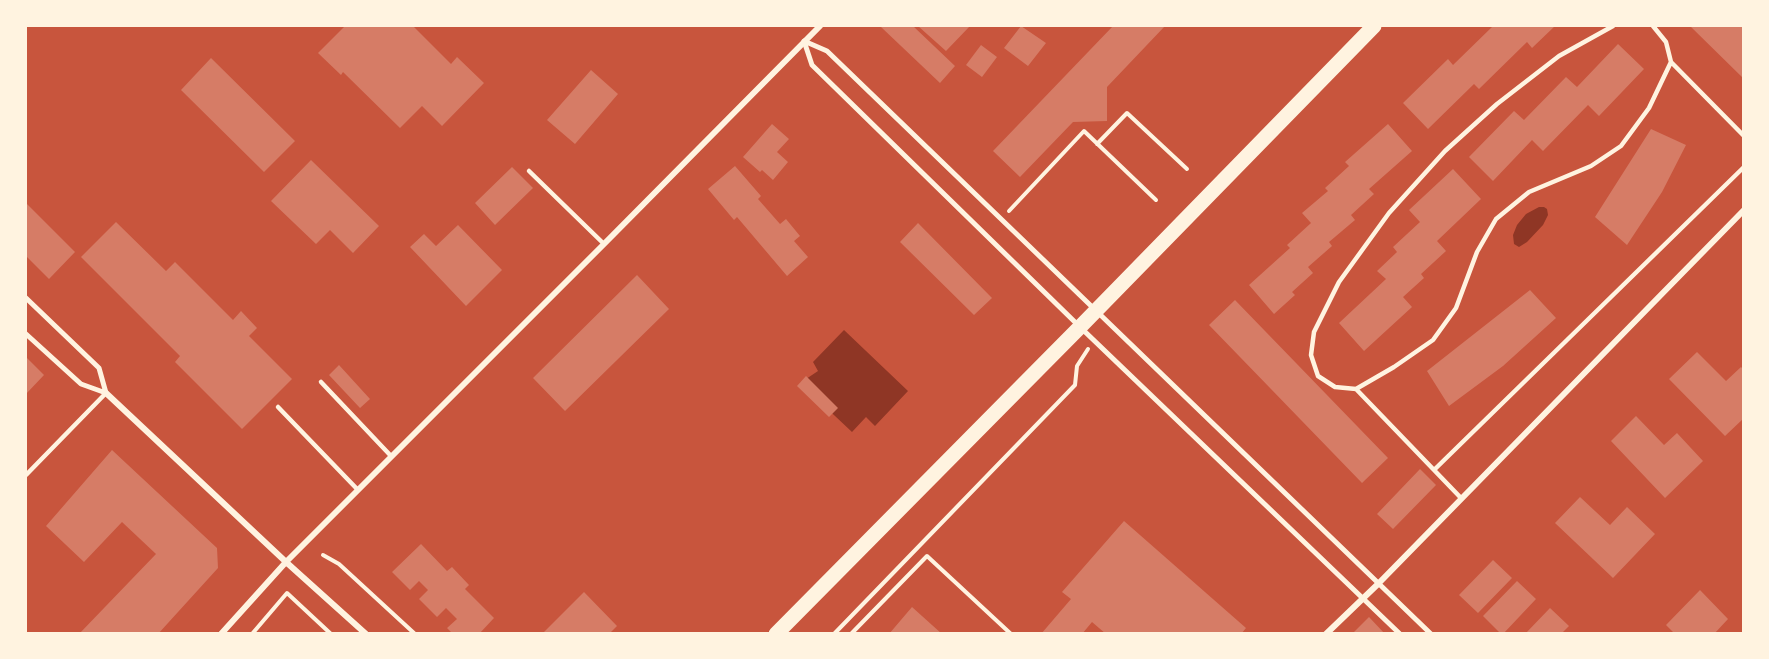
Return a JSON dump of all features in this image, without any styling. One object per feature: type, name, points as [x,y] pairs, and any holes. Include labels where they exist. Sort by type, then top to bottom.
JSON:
[{"type":"main road","points":[[776,633],[1080,327],[1374,26]]},
{"type":"street","points":[[221,633],[286,562],[358,489],[820,26]]},
{"type":"street","points":[[804,41],[827,51],[1431,633]]},
{"type":"street","points":[[804,41],[812,65],[1094,341],[1400,633]]},
{"type":"street","points":[[1326,633],[1378,584],[1743,210]]},
{"type":"street","points":[[26,298],[99,368],[106,393]]},
{"type":"street","points":[[26,334],[81,384],[106,393],[286,562],[366,633]]},
{"type":"lane","points":[[1613,26],[1559,57],[1497,104],[1445,151],[1389,213],[1339,282],[1314,332],[1311,355],[1318,376],[1335,387],[1356,389],[1394,367],[1433,340],[1456,308],[1477,252],[1496,219],[1529,192],[1591,166],[1621,146],[1649,108],[1671,62]]},
{"type":"lane","points":[[1653,26],[1666,42],[1671,62],[1743,136]]},
{"type":"lane","points":[[1434,470],[1743,167]]},
{"type":"lane","points":[[529,171],[604,244]]},
{"type":"lane","points":[[321,382],[391,456]]},
{"type":"lane","points":[[1356,389],[1461,498]]},
{"type":"lane","points":[[26,475],[106,393]]},
{"type":"lane","points":[[278,407],[358,489]]},
{"type":"path","points":[[1097,144],[1127,113],[1187,169]]},
{"type":"path","points":[[1002,218],[1084,131],[1156,200]]},
{"type":"path","points":[[834,633],[1075,385],[1077,366],[1094,341]]},
{"type":"path","points":[[323,555],[339,564],[415,633]]},
{"type":"path","points":[[851,633],[927,556],[1011,633]]},
{"type":"path","points":[[252,633],[287,593],[331,633]]},
{"type":"shaded area","points":[[1539,207],[1547,209],[1548,215],[1543,225],[1519,247],[1514,244],[1513,235],[1517,225],[1526,214]]},
{"type":"shaded area","points":[[844,330],[908,391],[875,426],[866,417],[852,432],[800,383],[818,371],[813,362]]},
{"type":"building","points":[[345,26],[413,26],[451,64],[457,57],[484,83],[442,126],[422,106],[400,128],[343,72],[341,75],[318,53]]},
{"type":"building","points":[[913,26],[955,66],[940,83],[881,27]]},
{"type":"building","points":[[918,26],[970,26],[946,51]]},
{"type":"building","points":[[1021,26],[1046,43],[1028,66],[1004,48]]},
{"type":"building","points":[[1113,26],[1165,26],[1107,87],[1107,121],[1073,122],[1020,177],[993,151]]},
{"type":"building","points":[[1493,26],[1555,26],[1532,48],[1527,42],[1479,89],[1474,84],[1428,129],[1403,103],[1448,59],[1453,65]]},
{"type":"building","points":[[1690,26],[1744,26],[1744,79]]},
{"type":"building","points":[[1618,44],[1644,69],[1599,116],[1588,105],[1543,151],[1532,140],[1493,181],[1469,157],[1514,111],[1524,120],[1566,77],[1577,87]]},
{"type":"building","points":[[981,45],[997,57],[982,77],[966,65]]},
{"type":"building","points":[[211,58],[295,141],[264,172],[181,90]]},
{"type":"building","points":[[591,70],[618,94],[575,144],[547,120]]},
{"type":"building","points":[[772,124],[789,139],[777,152],[788,162],[773,180],[743,157]]},
{"type":"building","points":[[1388,124],[1412,151],[1369,189],[1374,194],[1351,215],[1355,220],[1329,242],[1332,246],[1308,267],[1313,273],[1292,292],[1295,295],[1274,314],[1249,285],[1290,248],[1287,245],[1311,223],[1302,213],[1328,191],[1325,188],[1349,166],[1345,162]]},
{"type":"building","points":[[1651,129],[1686,145],[1662,192],[1627,245],[1595,217]]},
{"type":"building","points":[[311,160],[379,226],[353,253],[330,230],[316,244],[271,201]]},
{"type":"building","points":[[735,166],[761,196],[758,199],[780,224],[786,219],[800,236],[794,241],[808,257],[787,276],[737,217],[734,220],[708,189]]},
{"type":"building","points":[[512,167],[533,188],[495,225],[475,203]]},
{"type":"building","points":[[1453,169],[1481,199],[1437,241],[1446,251],[1421,274],[1424,278],[1403,297],[1412,307],[1364,351],[1339,323],[1386,279],[1377,271],[1397,252],[1393,247],[1420,222],[1409,210]]},
{"type":"building","points":[[26,203],[75,252],[49,279],[26,256]]},
{"type":"building","points":[[116,222],[166,271],[175,262],[233,320],[241,311],[257,328],[249,336],[292,379],[242,429],[175,362],[180,356],[81,257]]},
{"type":"building","points":[[918,223],[992,298],[974,315],[900,242]]},
{"type":"building","points":[[458,225],[502,270],[466,306],[410,247],[424,234],[436,246]]},
{"type":"building","points":[[637,275],[669,309],[565,411],[533,378]]},
{"type":"building","points":[[1530,290],[1556,318],[1503,366],[1449,406],[1427,371]]},
{"type":"building","points":[[1235,300],[1388,458],[1362,483],[1209,325]]},
{"type":"building","points":[[1697,352],[1726,381],[1741,367],[1744,370],[1744,418],[1725,436],[1669,379]]},
{"type":"building","points":[[26,357],[44,375],[26,394]]},
{"type":"building","points":[[339,365],[370,399],[360,408],[329,375]]},
{"type":"building","points":[[806,376],[838,408],[829,417],[797,386]]},
{"type":"building","points":[[1636,416],[1664,445],[1677,433],[1703,461],[1665,498],[1611,441]]},
{"type":"building","points":[[112,450],[217,548],[218,568],[158,634],[79,634],[156,554],[122,522],[84,562],[46,526]]},
{"type":"building","points":[[1420,469],[1436,485],[1393,529],[1377,514]]},
{"type":"building","points":[[1580,497],[1610,525],[1627,507],[1655,534],[1613,578],[1555,523]]},
{"type":"building","points":[[1124,521],[1246,628],[1241,634],[1106,634],[1092,622],[1082,634],[1041,634],[1071,599],[1062,592]]},
{"type":"building","points":[[421,544],[447,571],[452,567],[469,585],[465,589],[494,618],[479,634],[453,634],[447,628],[457,619],[446,608],[437,617],[419,599],[428,590],[419,581],[410,590],[392,572]]},
{"type":"building","points":[[1493,560],[1512,578],[1478,613],[1459,595]]},
{"type":"building","points":[[1517,581],[1536,599],[1501,634],[1483,616]]},
{"type":"building","points":[[1700,590],[1728,619],[1714,634],[1675,634],[1666,625]]},
{"type":"building","points":[[584,592],[617,626],[609,634],[542,634]]},
{"type":"building","points":[[912,607],[942,634],[889,634]]},
{"type":"building","points":[[1550,608],[1569,626],[1561,634],[1525,634]]},
{"type":"building","points":[[1369,617],[1385,634],[1352,634]]}]
